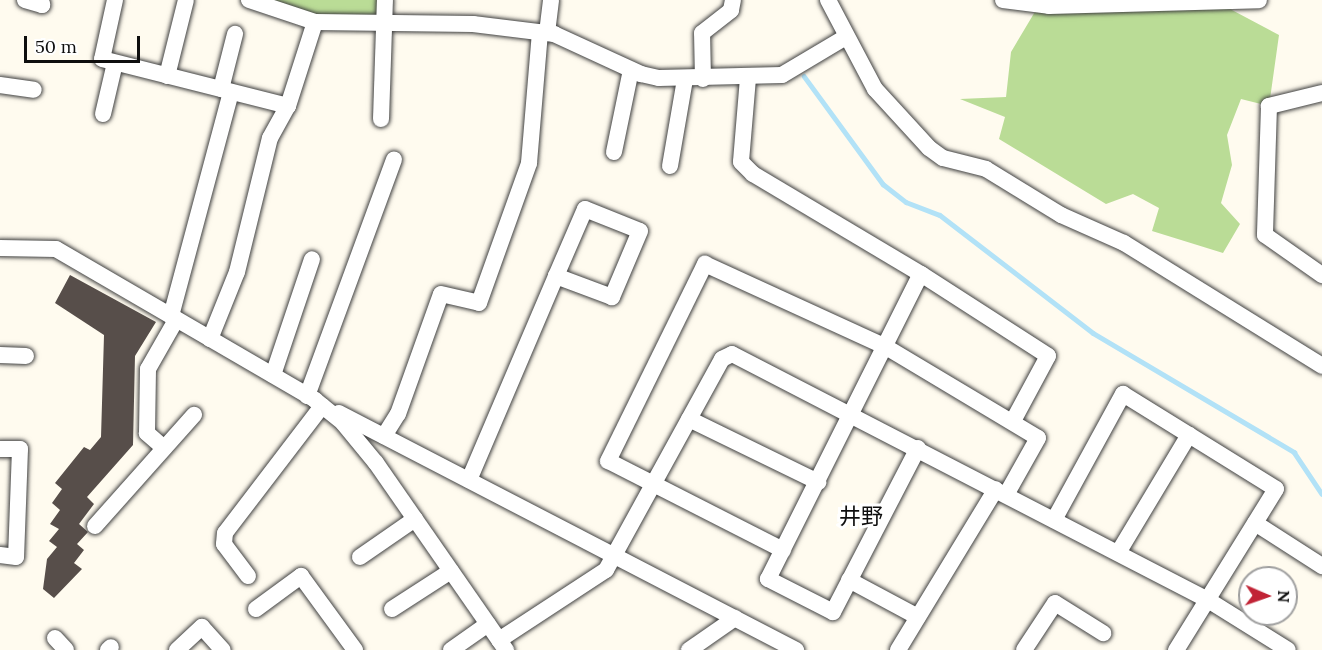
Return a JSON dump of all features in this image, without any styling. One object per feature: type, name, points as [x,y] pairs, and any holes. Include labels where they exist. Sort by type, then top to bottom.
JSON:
[{"type":"street","points":[[25,0],[42,5],[41,0]]},
{"type":"street","points":[[115,0],[102,59],[288,106]]},
{"type":"street","points":[[167,76],[186,0]]},
{"type":"street","points":[[249,0],[315,22],[473,24],[544,33],[631,70],[659,78],[748,78],[782,75],[846,37]]},
{"type":"street","points":[[381,119],[385,0]]},
{"type":"street","points":[[384,436],[398,414],[441,294],[479,303],[529,164],[544,33],[551,0]]},
{"type":"street","points":[[703,79],[702,33],[731,10],[733,0]]},
{"type":"street","points":[[1003,0],[1048,6],[1259,0]]},
{"type":"street","points":[[830,1],[846,37],[875,89],[928,148],[943,158],[986,170],[1061,215],[1124,243],[1322,366]]},
{"type":"street","points":[[210,339],[237,272],[270,138],[288,106],[315,22]]},
{"type":"street","points":[[164,448],[147,433],[148,369],[174,318],[226,91],[235,34]]},
{"type":"street","points":[[103,114],[116,63]]},
{"type":"street","points":[[614,153],[631,70]]},
{"type":"street","points":[[748,78],[741,162],[753,174],[921,274],[1048,356],[1013,422]]},
{"type":"street","points":[[670,166],[685,79]]},
{"type":"street","points":[[0,86],[34,90]]},
{"type":"street","points":[[1322,93],[1269,106],[1265,236],[1322,275]]},
{"type":"street","points":[[248,576],[224,544],[225,533],[315,401],[394,159]]},
{"type":"street","points":[[469,480],[556,276],[585,209],[639,231],[612,297],[556,276]]},
{"type":"street","points":[[0,248],[56,249],[315,401],[796,650]]},
{"type":"street","points":[[273,375],[312,259]]},
{"type":"street","points":[[783,550],[609,461],[705,264],[886,347],[1038,438],[918,616],[898,650]]},
{"type":"street","points":[[918,448],[833,612],[768,579],[853,414],[921,274]]},
{"type":"street","points":[[315,401],[343,423],[376,463],[502,645],[606,570],[722,359],[732,354],[853,414],[1208,600],[1283,649]]},
{"type":"street","points":[[0,355],[26,356]]},
{"type":"street","points":[[1054,520],[1123,394],[1276,489],[1176,650]]},
{"type":"street","points":[[95,526],[194,415]]},
{"type":"street","points":[[689,419],[818,482]]},
{"type":"street","points":[[1118,553],[1189,435]]},
{"type":"street","points":[[0,449],[20,449],[16,557],[0,555]]},
{"type":"street","points":[[360,557],[415,519]]},
{"type":"street","points":[[1255,523],[1322,566]]},
{"type":"street","points":[[393,609],[451,571]]},
{"type":"street","points":[[256,609],[301,576],[355,650]]},
{"type":"street","points":[[849,580],[918,616]]},
{"type":"street","points":[[1024,650],[1055,603],[1103,633]]},
{"type":"street","points":[[689,650],[735,618]]},
{"type":"street","points":[[451,650],[488,624]]},
{"type":"street","points":[[177,650],[201,627],[223,650]]},
{"type":"green space","points":[[249,0],[385,0],[383,23],[315,22]]},
{"type":"green space","points":[[1042,0],[1215,1],[1279,35],[1269,106],[1241,99],[1227,135],[1232,165],[1221,203],[1240,224],[1223,253],[1152,231],[1159,208],[1133,194],[1106,204],[999,139],[1005,117],[960,99],[1006,97],[1011,52]]},
{"type":"building","points":[[70,275],[156,322],[135,356],[133,445],[87,497],[94,504],[79,524],[88,532],[77,544],[84,550],[74,563],[82,569],[54,598],[43,589],[47,559],[57,547],[49,541],[59,529],[50,524],[60,510],[52,503],[62,489],[55,483],[84,447],[90,450],[101,437],[104,335],[55,303]]},
{"type":"waterway","points":[[804,76],[883,184],[906,202],[940,215],[1093,333],[1294,452],[1322,494]]},
{"type":"district","name":"井野","points":[[861,517]]}]
